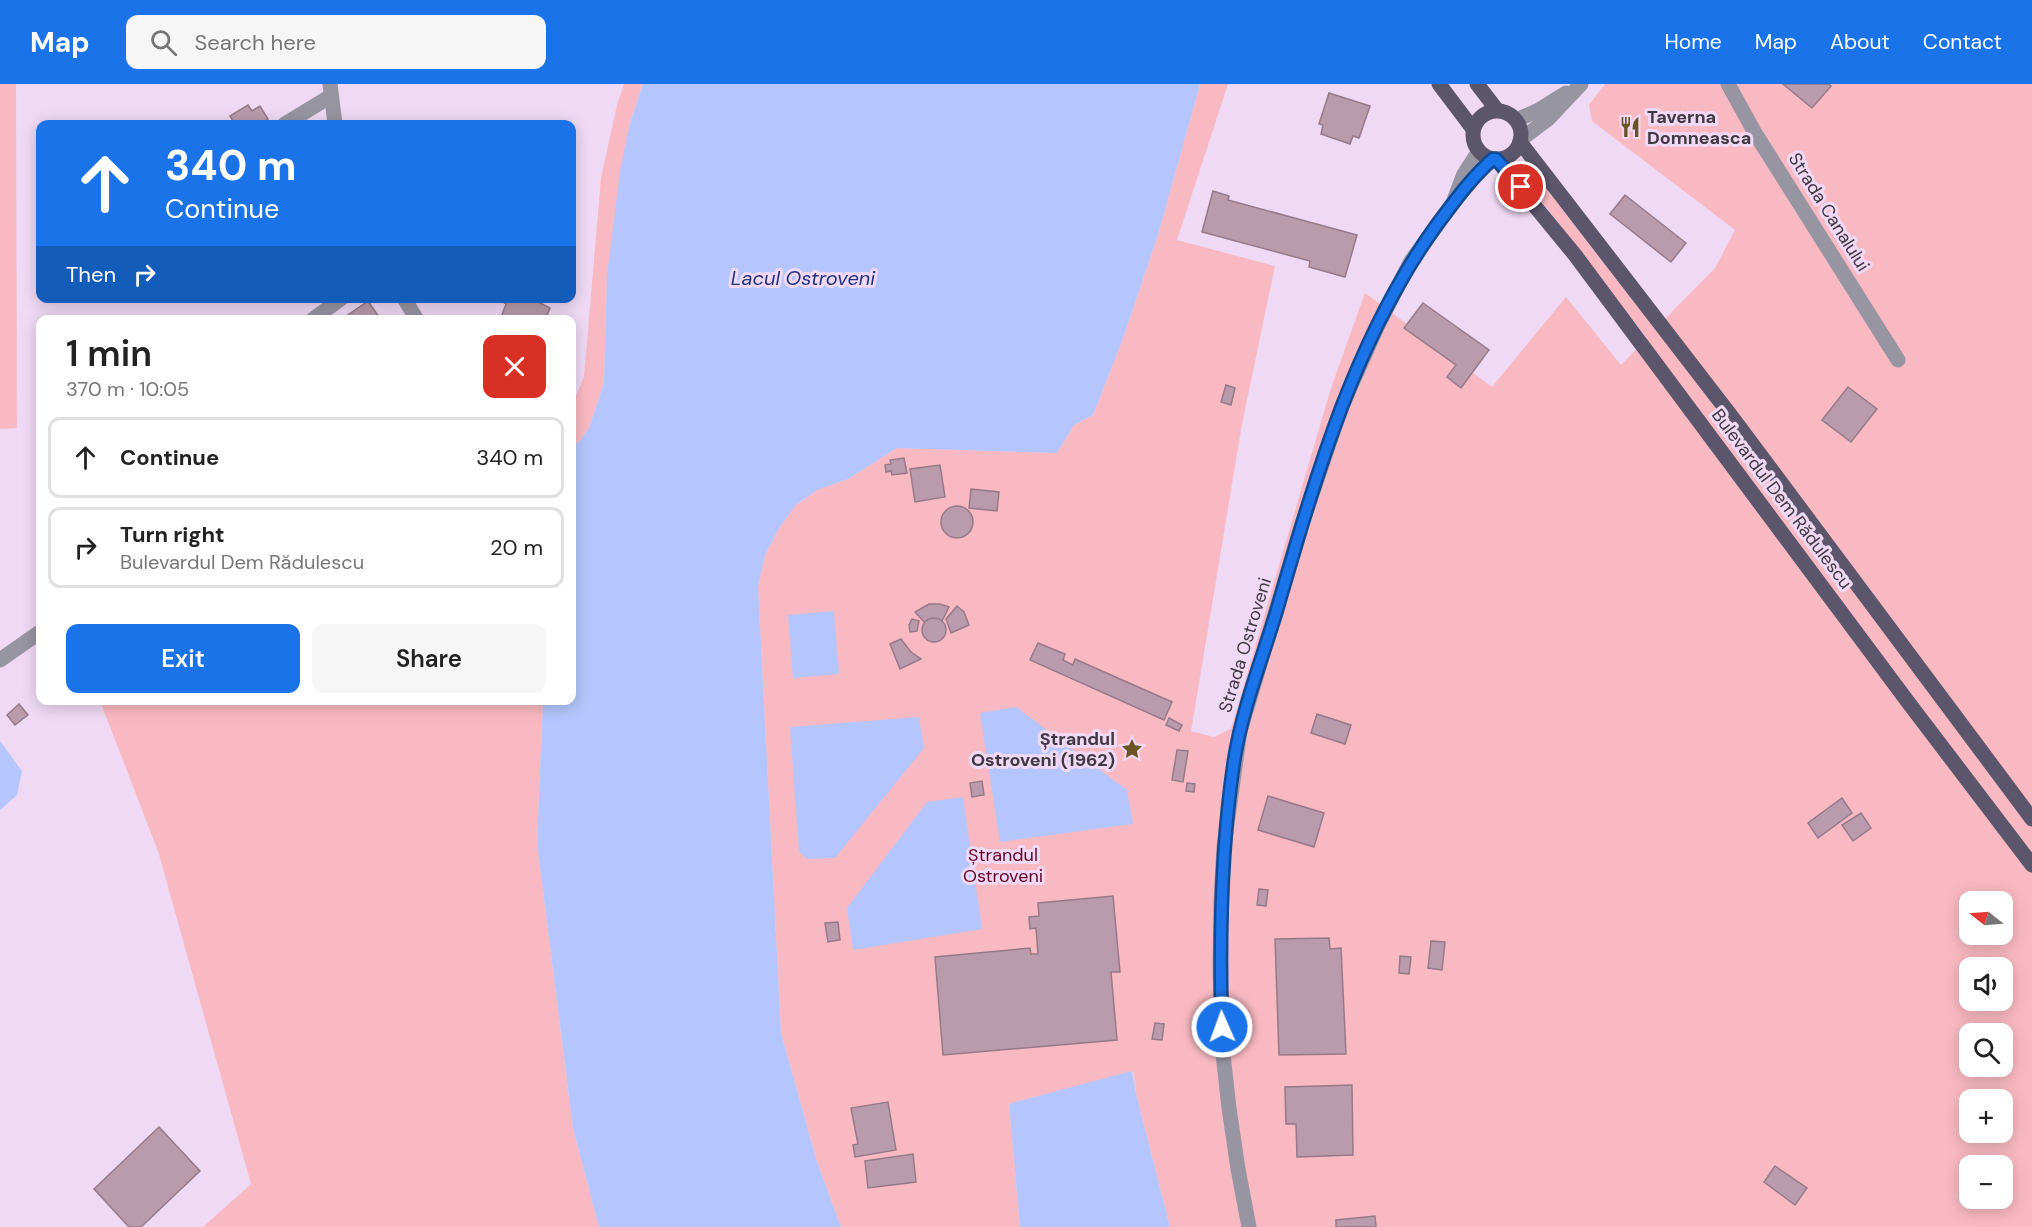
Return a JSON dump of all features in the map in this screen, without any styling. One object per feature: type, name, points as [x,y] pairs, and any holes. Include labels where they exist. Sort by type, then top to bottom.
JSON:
[{"type":"main road","points":[[1439,84],[1473,129]]},
{"type":"main road","points":[[1477,84],[1497,110]]},
{"type":"main road","points":[[1479,151],[1473,137],[1473,129],[1479,118],[1497,110],[1504,111],[1516,120]]},
{"type":"main road","name":"Bulevardul Dem Rădulescu","points":[[1516,120],[1521,133],[1520,141],[1732,417],[2032,819]]},
{"type":"main road","points":[[1495,159],[1511,155],[1520,141]]},
{"type":"main road","name":"Bulevardul Dem Rădulescu","points":[[1479,151],[1495,159],[1575,255],[2032,865]]},
{"type":"street","points":[[1516,120],[1537,111],[1581,84]]},
{"type":"street","points":[[1520,141],[1548,119],[1581,84]]},
{"type":"street","name":"Strada Canalului","points":[[1728,84],[1755,132],[1898,360]]},
{"type":"street","points":[[290,120],[331,90],[335,120]]},
{"type":"street","name":"Strada Ostroveni","points":[[1249,1227],[1228,1107],[1222,1045],[1220,972],[1224,846],[1239,731],[1301,527],[1341,408],[1378,325],[1411,261],[1453,203],[1464,174],[1479,151]]},
{"type":"street","points":[[1453,203],[1476,174],[1495,159]]},
{"type":"street","points":[[319,315],[335,303]]},
{"type":"street","points":[[0,660],[36,635]]},
{"type":"green space","points":[[0,84],[16,84],[17,428],[0,429]]},
{"type":"green space","points":[[624,84],[643,84],[630,123],[607,275],[604,383],[589,428],[576,443],[576,396],[584,377],[601,178],[617,105]]},
{"type":"green space","name":"Ștrandul Ostroveni","points":[[1200,84],[1228,84],[1177,240],[1275,266],[1242,424],[1191,731],[1214,737],[1231,729],[1331,388],[1365,293],[1492,387],[1566,297],[1621,365],[1647,338],[1519,172],[1527,164],[1655,329],[1715,268],[1735,230],[1592,121],[1589,105],[1605,84],[2032,84],[2032,1227],[1170,1227],[1137,1098],[1133,1072],[1009,1104],[1020,1227],[841,1227],[817,1162],[781,1033],[758,587],[765,555],[779,528],[796,505],[817,490],[848,479],[897,448],[1057,453],[1074,425],[1093,415],[1122,341],[1158,235]]},
{"type":"green space","points":[[102,705],[543,705],[537,843],[573,1128],[599,1227],[203,1227],[251,1184],[158,851]]},
{"type":"water","name":"Lacul Ostroveni","points":[[643,84],[1200,84],[1158,235],[1122,341],[1093,415],[1074,425],[1057,453],[897,448],[848,479],[817,490],[796,505],[779,528],[765,555],[758,587],[781,1033],[817,1162],[841,1227],[599,1227],[573,1128],[537,843],[543,705],[576,705],[576,443],[589,428],[604,383],[607,275],[620,171],[630,123]]},
{"type":"water","points":[[834,611],[839,674],[793,678],[788,615]]},
{"type":"water","points":[[1016,707],[1127,790],[1133,824],[1000,842],[980,713]]},
{"type":"water","points":[[919,717],[924,748],[835,858],[807,859],[799,851],[790,727]]},
{"type":"water","points":[[0,741],[22,771],[17,795],[0,810]]},
{"type":"water","points":[[963,797],[982,929],[853,950],[847,908],[927,802]]},
{"type":"water","points":[[1132,1071],[1170,1227],[1020,1227],[1009,1104]]},
{"type":"building","points":[[1783,84],[1829,84],[1831,86],[1812,108]]},
{"type":"building","points":[[1329,93],[1370,106],[1359,138],[1353,136],[1350,144],[1321,134],[1323,125],[1319,124]]},
{"type":"building","points":[[248,105],[252,111],[260,106],[268,119],[232,120],[230,116]]},
{"type":"building","points":[[1213,191],[1229,196],[1228,200],[1357,235],[1345,277],[1309,267],[1310,261],[1202,232]]},
{"type":"building","points":[[1625,195],[1686,243],[1671,262],[1610,214]]},
{"type":"building","points":[[365,303],[369,303],[378,315],[348,315]]},
{"type":"building","points":[[504,303],[540,303],[550,308],[547,315],[502,315]]},
{"type":"building","points":[[1423,303],[1489,350],[1461,388],[1447,377],[1456,365],[1404,328]]},
{"type":"building","points":[[1226,385],[1235,388],[1231,405],[1221,402]]},
{"type":"building","points":[[1848,387],[1877,409],[1851,442],[1822,420]]},
{"type":"building","points":[[904,458],[907,473],[892,475],[891,471],[886,472],[885,465],[891,464],[890,460]]},
{"type":"building","points":[[940,465],[945,497],[915,502],[910,469]]},
{"type":"building","points":[[971,489],[999,492],[997,511],[969,508]]},
{"type":"building","points":[[957,506],[969,510],[973,522],[969,534],[957,538],[945,534],[941,522],[945,510]]},
{"type":"building","points":[[929,604],[949,607],[942,621],[931,619],[925,623],[915,612]]},
{"type":"building","points":[[957,606],[964,612],[969,625],[951,633],[946,619]]},
{"type":"building","points":[[934,618],[942,622],[946,630],[942,638],[934,642],[926,638],[922,630],[926,622]]},
{"type":"building","points":[[912,619],[919,621],[917,631],[910,632],[909,625]]},
{"type":"building","points":[[901,639],[911,652],[921,659],[900,669],[890,644]]},
{"type":"building","points":[[1038,643],[1065,654],[1063,660],[1073,665],[1075,659],[1172,702],[1164,720],[1030,660]]},
{"type":"building","points":[[19,704],[28,715],[15,725],[7,715]]},
{"type":"building","points":[[1317,714],[1351,725],[1345,744],[1311,733]]},
{"type":"building","points":[[1169,718],[1182,725],[1179,731],[1166,725]]},
{"type":"building","points":[[1177,750],[1188,751],[1183,782],[1172,780]]},
{"type":"building","points":[[982,781],[984,795],[972,797],[970,783]]},
{"type":"building","points":[[1187,783],[1195,784],[1194,792],[1186,791]]},
{"type":"building","points":[[1268,796],[1324,813],[1314,847],[1258,830]]},
{"type":"building","points":[[1842,798],[1852,813],[1818,838],[1808,823]]},
{"type":"building","points":[[1861,813],[1871,828],[1853,841],[1842,825]]},
{"type":"building","points":[[1259,889],[1268,890],[1266,906],[1257,905]]},
{"type":"building","points":[[1113,896],[1120,972],[1111,972],[1117,1040],[943,1055],[935,957],[1030,948],[1031,954],[1038,954],[1036,928],[1030,929],[1029,917],[1039,916],[1038,903]]},
{"type":"building","points":[[838,922],[840,940],[828,942],[825,923]]},
{"type":"building","points":[[1329,938],[1330,949],[1341,948],[1346,1054],[1279,1055],[1275,939]]},
{"type":"building","points":[[1431,941],[1445,942],[1442,970],[1428,968]]},
{"type":"building","points":[[1400,956],[1411,957],[1409,974],[1399,973]]},
{"type":"building","points":[[1155,1023],[1164,1024],[1162,1040],[1152,1039]]},
{"type":"building","points":[[1352,1085],[1353,1155],[1297,1157],[1296,1124],[1286,1124],[1285,1087]]},
{"type":"building","points":[[888,1102],[896,1150],[855,1157],[853,1145],[858,1144],[851,1108]]},
{"type":"building","points":[[159,1127],[200,1171],[141,1227],[129,1227],[94,1189]]},
{"type":"building","points":[[913,1154],[916,1182],[868,1188],[865,1161]]},
{"type":"building","points":[[1775,1166],[1807,1188],[1795,1205],[1764,1182]]},
{"type":"building","points":[[1375,1216],[1376,1227],[1336,1227],[1336,1220]]},
{"type":"place","name":"Taverna Domneasca","points":[[1630,127]]},
{"type":"place","name":"Ștrandul Ostroveni (1962)","points":[[1132,749]]},
{"type":"route","points":[[1222,1027],[1220,972],[1224,846],[1239,731],[1301,527],[1341,408],[1378,325],[1411,261],[1476,174],[1496,159],[1521,187]]}]
